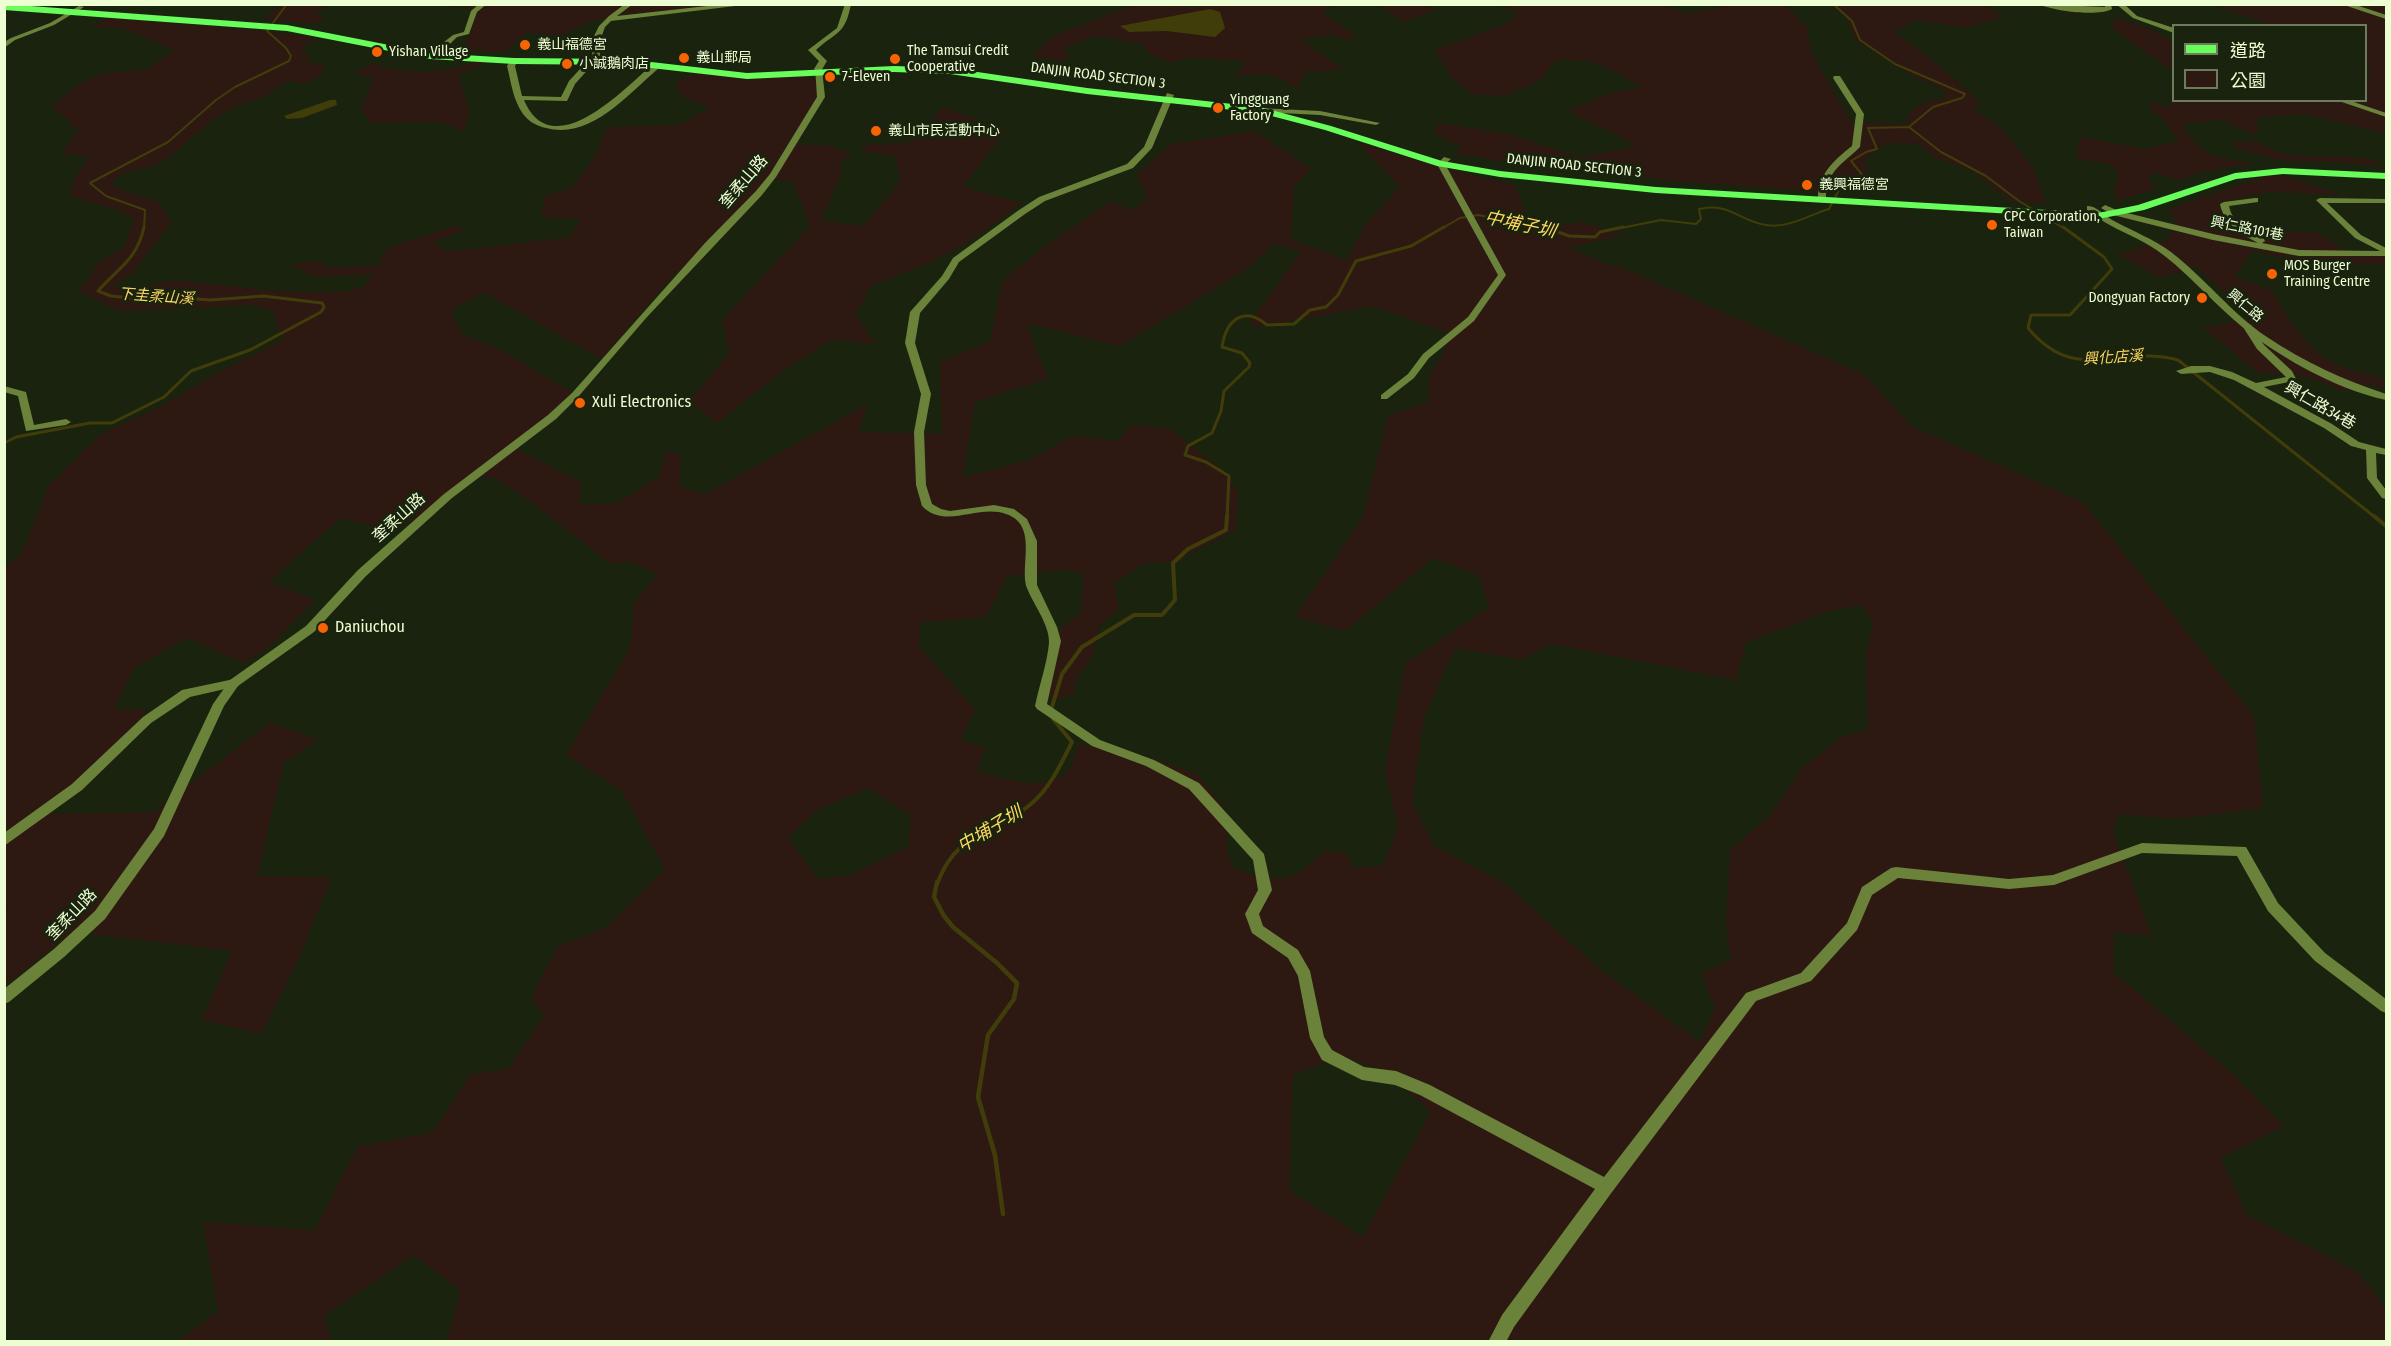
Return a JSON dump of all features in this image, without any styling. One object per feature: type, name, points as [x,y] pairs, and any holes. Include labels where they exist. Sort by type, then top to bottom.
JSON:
[{"type":"main road","points":[[37,4],[290,26]]},
{"type":"main road","points":[[4,7],[77,9]]},
{"type":"main road","name":"DANJIN ROAD SECTION 3","points":[[290,26],[343,32],[438,51],[520,56],[647,59],[710,68],[818,72]]},
{"type":"main road","name":"DANJIN ROAD SECTION 3","points":[[290,26],[420,55],[514,61],[594,58],[747,76],[894,69],[950,71],[1260,110],[1444,161],[1500,174],[1603,185],[2044,211],[2098,211]]},
{"type":"main road","name":"DANJIN ROAD SECTION 3","points":[[1169,98],[1295,110],[1444,161]]},
{"type":"main road","points":[[2098,211],[2147,200],[2231,170],[2276,165],[2304,165],[2386,171]]},
{"type":"main road","points":[[2098,211],[2116,213],[2158,203],[2244,175],[2283,171],[2386,176]]},
{"type":"street","points":[[438,51],[455,36],[467,33],[474,11],[484,4]]},
{"type":"street","points":[[519,98],[564,99],[572,83],[598,51],[597,38],[602,26],[630,4]]},
{"type":"street","points":[[609,19],[749,4]]},
{"type":"street","name":"奎柔山路","points":[[4,998],[59,953],[106,906],[159,832],[219,704],[234,683],[310,629],[362,573],[448,496],[552,417],[575,395],[708,245],[759,194],[773,176],[821,97],[818,72],[822,61],[812,50],[819,43],[835,36],[844,26],[848,4]]},
{"type":"street","points":[[2041,4],[2057,8],[2100,10],[2109,9],[2108,4]]},
{"type":"street","points":[[2119,4],[2135,17],[2172,30]]},
{"type":"street","points":[[2344,4],[2386,17]]},
{"type":"street","points":[[30,36],[77,9]]},
{"type":"street","points":[[4,46],[13,39],[52,24]]},
{"type":"street","points":[[514,61],[511,66],[519,98],[531,118],[549,126],[568,128],[576,126],[612,102],[656,66]]},
{"type":"street","points":[[1825,198],[1821,184],[1836,163],[1856,147],[1860,114],[1837,78]]},
{"type":"street","points":[[1169,98],[1148,148],[1130,165],[1042,199],[1022,212],[956,260],[946,277],[915,312],[910,343],[926,394],[919,432],[921,485],[927,506],[938,512],[950,514],[994,508],[1010,512],[1022,519],[1032,541],[1031,585],[1051,627],[1055,641],[1041,705],[1096,743],[1150,763],[1194,786],[1259,858],[1265,890],[1252,914],[1257,929],[1293,954],[1305,975],[1317,1038],[1327,1055],[1362,1073],[1396,1078],[1425,1090],[1606,1187]]},
{"type":"street","points":[[2345,102],[2386,115]]},
{"type":"street","points":[[1260,110],[1295,110],[1376,123]]},
{"type":"street","points":[[1384,397],[1411,376],[1426,356],[1471,319],[1502,275],[1444,161]]},
{"type":"street","points":[[2255,200],[2224,204],[2224,211],[2244,233],[2299,253]]},
{"type":"street","points":[[2386,201],[2320,200],[2343,224],[2373,247],[2386,252]]},
{"type":"street","name":"興仁路","points":[[2098,211],[2168,254],[2248,327],[2303,365],[2386,397]]},
{"type":"street","name":"興仁路101巷","points":[[2116,213],[2213,237],[2299,253],[2386,252]]},
{"type":"street","name":"興仁路34巷","points":[[2248,327],[2260,347],[2289,373],[2290,379],[2255,386]]},
{"type":"street","name":"興仁路34巷","points":[[2181,371],[2192,368],[2228,371],[2328,426],[2355,444],[2386,452]]},
{"type":"street","points":[[4,389],[23,394],[30,429],[66,422]]},
{"type":"street","points":[[2371,449],[2372,478],[2386,496]]},
{"type":"street","points":[[4,841],[77,788],[147,720],[186,693],[234,683]]},
{"type":"street","points":[[1496,1341],[1508,1321],[1606,1187],[1751,997],[1806,977],[1852,926],[1867,891],[1896,872],[2009,884],[2054,880],[2142,848],[2241,851],[2273,908],[2320,957],[2386,1006]]},
{"type":"green space","points":[[280,4],[328,5],[314,14],[325,16],[316,24],[264,19]]},
{"type":"green space","points":[[1662,4],[1689,14],[1726,5],[1785,5],[1807,27],[1811,52],[1851,122],[1905,124],[1916,107],[1926,102],[1946,98],[1944,90],[1907,73],[1856,40],[1845,16],[1831,5],[1986,5],[2004,17],[1966,28],[1916,20],[1894,32],[1937,64],[1979,101],[1975,110],[2000,127],[2033,167],[2046,204],[2012,202],[1972,171],[1936,158],[1919,144],[1887,143],[1865,159],[1868,180],[1831,177],[1838,193],[1684,182],[1524,164],[1456,154],[1461,146],[1433,134],[1439,123],[1509,134],[1579,157],[1636,146],[1568,111],[1611,93],[1643,87],[1593,61],[1556,60],[1541,80],[1505,96],[1472,94],[1452,78],[1435,50],[1505,24],[1518,14],[1502,5]]},
{"type":"green space","points":[[441,5],[731,5],[627,14],[592,21],[563,35],[527,33],[505,52],[463,50],[478,12],[474,9]]},
{"type":"green space","points":[[1133,5],[1337,5],[1320,11],[1357,36],[1346,40],[1335,35],[1300,39],[1343,69],[1304,73],[1298,88],[1273,75],[1236,75],[1246,61],[1186,58],[1173,63],[1154,57],[1139,43],[1096,36],[1063,48],[1070,55],[1061,61],[1033,56],[1053,36]],"holes":[[[1210,9],[1215,37],[1166,31],[1130,32]]]},
{"type":"green space","points":[[1377,5],[1425,5],[1434,10],[1404,22]]},
{"type":"green space","points":[[2214,5],[2386,5],[2386,134],[2310,115],[2296,114],[2257,118],[2258,131],[2255,135],[2221,120],[2182,124],[2196,144],[2212,155],[2253,163],[2201,172],[2179,181],[2156,173],[2147,176],[2155,189],[2116,201],[2114,188],[2119,177],[2113,165],[2075,158],[2081,137],[2144,149],[2178,141],[2164,119],[2152,111],[2149,101],[2170,108],[2172,101],[2367,102],[2367,80],[2371,75],[2367,70],[2367,24],[2259,24],[2264,22]]},
{"type":"green space","points":[[107,18],[257,30],[318,38],[305,45],[302,50],[310,54],[307,58],[311,63],[325,65],[319,76],[303,84],[293,81],[278,85],[268,96],[233,107],[206,125],[172,155],[154,166],[125,172],[111,182],[126,192],[157,201],[172,222],[131,274],[112,286],[135,288],[176,280],[274,291],[344,292],[363,287],[374,274],[314,277],[290,264],[319,261],[328,268],[381,265],[381,256],[390,247],[455,226],[466,230],[435,241],[443,251],[568,238],[583,219],[541,217],[545,197],[574,186],[593,159],[608,127],[680,125],[711,107],[684,97],[674,84],[695,73],[734,77],[813,77],[820,96],[794,144],[833,146],[853,155],[841,161],[841,173],[821,220],[863,226],[900,182],[896,157],[861,151],[870,144],[908,143],[937,127],[935,115],[943,107],[1006,130],[963,187],[1022,203],[971,240],[932,262],[871,286],[856,314],[876,345],[832,339],[780,373],[717,423],[689,401],[729,354],[722,320],[810,226],[793,181],[768,179],[742,212],[673,276],[601,359],[484,292],[451,310],[462,335],[496,347],[573,393],[513,447],[581,482],[579,505],[618,502],[658,478],[667,451],[681,454],[680,485],[704,495],[867,404],[859,432],[942,434],[940,362],[990,342],[1002,281],[1041,249],[1110,201],[1132,210],[1148,199],[1137,175],[1171,144],[1254,131],[1312,169],[1294,185],[1291,240],[1347,260],[1366,223],[1400,187],[1357,142],[1436,166],[1515,185],[1533,230],[1582,222],[1624,235],[1568,248],[1608,265],[1616,265],[1865,375],[1911,426],[2083,502],[2254,716],[2263,808],[2177,819],[2119,814],[2113,832],[2152,936],[2113,932],[2114,973],[2234,1075],[2284,1126],[2221,1158],[2247,1215],[2359,1273],[2386,1308],[2386,1341],[446,1342],[461,1291],[414,1255],[324,1316],[331,1341],[177,1341],[218,1311],[203,1222],[315,1230],[358,1146],[432,1133],[470,1075],[509,1068],[544,1016],[531,998],[557,947],[607,927],[665,869],[621,790],[566,755],[630,648],[634,603],[658,574],[629,561],[611,564],[529,500],[496,479],[474,475],[395,531],[340,518],[269,582],[315,600],[266,650],[243,663],[188,638],[134,668],[114,709],[147,710],[128,735],[50,814],[154,812],[271,722],[317,740],[284,763],[257,876],[332,877],[298,960],[262,1034],[202,1020],[232,951],[73,932],[5,985],[4,911],[7,908],[4,906],[4,569],[21,554],[49,486],[101,434],[165,404],[224,369],[282,341],[274,312],[254,305],[119,311],[77,290],[85,284],[98,263],[124,248],[134,219],[118,210],[70,196],[73,182],[89,157],[62,153],[79,128],[69,125],[70,121],[51,106],[79,84],[100,74],[148,69],[175,50],[122,28],[93,27]],"holes":[[[1275,243],[1301,251],[1249,324],[1259,327],[1373,306],[1448,333],[1443,354],[1429,377],[1428,402],[1388,415],[1363,517],[1295,617],[1345,631],[1434,558],[1479,576],[1489,607],[1405,664],[1385,769],[1398,828],[1383,865],[1353,868],[1347,853],[1323,851],[1302,871],[1283,878],[1235,870],[1228,855],[1224,807],[1198,774],[1114,746],[1079,745],[1070,767],[1061,776],[1051,781],[1026,783],[977,772],[985,747],[961,740],[975,709],[919,647],[920,623],[986,617],[1007,576],[1065,570],[1084,573],[1080,614],[1060,629],[1044,698],[1059,699],[1073,694],[1077,679],[1093,654],[1098,628],[1119,609],[1114,583],[1143,564],[1170,562],[1236,530],[1238,492],[1225,472],[1170,429],[1133,424],[1118,441],[1073,436],[1030,460],[963,477],[975,402],[1048,379],[1026,323],[1120,346],[1247,269]],[[1862,605],[1873,623],[1866,656],[1868,731],[1841,737],[1802,768],[1769,817],[1730,850],[1726,926],[1731,960],[1701,973],[1715,1008],[1700,1042],[1603,972],[1504,883],[1434,846],[1412,803],[1424,718],[1455,648],[1522,660],[1551,644],[1736,680],[1746,643],[1825,612]],[[869,788],[911,816],[908,847],[851,875],[818,879],[788,838],[817,810]],[[1340,1056],[1385,1071],[1431,1112],[1363,1237],[1289,1190],[1293,1075]]]},
{"type":"green space","points":[[2115,19],[2130,22],[2146,27],[2172,42],[2172,70],[2127,39],[2112,27]]},
{"type":"green space","points":[[472,62],[488,62],[457,75],[470,111],[463,131],[441,122],[371,123],[360,110],[374,78],[353,73],[373,63],[382,67],[423,72],[452,69]]},
{"type":"green space","points":[[2256,141],[2275,151],[2291,155],[2347,156],[2374,160],[2386,165],[2277,160],[2235,148],[2233,142]]},
{"type":"green space","points":[[2282,175],[2343,195],[2269,192],[2220,202],[2244,227],[2261,232],[2317,232],[2351,255],[2386,256],[2386,264],[2323,265],[2252,251],[2234,276],[2273,291],[2297,331],[2322,356],[2345,368],[2386,379],[2386,389],[2368,384],[2343,391],[2309,377],[2256,372],[2203,327],[2253,318],[2196,267],[2160,278],[2117,254],[2167,240],[2176,220],[2167,210],[2265,176]]},
{"type":"shaded area","points":[[1210,9],[1220,12],[1225,28],[1215,37],[1166,31],[1129,32],[1120,26]]},
{"type":"shaded area","points":[[336,100],[337,105],[302,118],[287,119],[284,116]]},
{"type":"waterway","name":"下圭柔山溪","points":[[144,229],[145,210],[106,196],[90,183],[168,142],[216,100],[235,87],[289,61],[291,56],[286,48],[267,31],[287,4]]},
{"type":"waterway","name":"興化店溪","points":[[1833,4],[1852,21],[1860,40],[1895,64],[1965,94],[1962,98],[1933,107],[1909,127]]},
{"type":"waterway","name":"中埔子圳","points":[[1616,229],[1661,220],[1696,224],[1701,219],[1699,209],[1710,208],[1727,210],[1766,225],[1774,226],[1798,221],[1829,209],[1839,190],[1835,183],[1836,179],[1862,180],[1864,177],[1851,161],[1866,152],[1877,149],[1868,128],[1909,127]]},
{"type":"waterway","name":"興化店溪","points":[[1909,127],[1941,152],[1986,176],[2019,201],[2065,229]]},
{"type":"waterway","name":"中埔子圳","points":[[1441,229],[1460,218],[1478,215],[1547,228]]},
{"type":"waterway","name":"下圭柔山溪","points":[[4,443],[16,437],[90,423],[112,423],[164,397],[191,371],[250,350],[321,312],[324,307],[322,303],[263,296],[211,300],[167,297],[131,298],[111,296],[98,291],[132,256],[144,227]]},
{"type":"waterway","name":"中埔子圳","points":[[1227,518],[1229,476],[1206,462],[1185,455],[1188,446],[1212,433],[1221,411],[1224,391],[1249,367],[1250,363],[1242,353],[1222,347],[1227,329],[1237,318],[1244,316],[1259,319],[1267,325],[1294,324],[1310,310],[1326,307],[1338,295],[1356,261],[1411,246],[1444,227]]},
{"type":"waterway","name":"中埔子圳","points":[[1547,228],[1569,236],[1595,237],[1600,232],[1623,227]]},
{"type":"waterway","name":"興化店溪","points":[[2063,227],[2104,257],[2112,269],[2070,315],[2031,315],[2028,328],[2046,345],[2063,355],[2081,359],[2157,356],[2178,360],[2376,518]]},
{"type":"waterway","name":"中埔子圳","points":[[1547,228],[1554,229]]},
{"type":"waterway","name":"中埔子圳","points":[[1051,710],[1062,674],[1082,647],[1134,615],[1162,615],[1175,600],[1173,563],[1188,549],[1226,530],[1227,516]]},
{"type":"waterway","name":"興化店溪","points":[[2374,516],[2386,526]]},
{"type":"waterway","name":"中埔子圳","points":[[937,884],[945,866],[966,843],[1017,815],[1038,798],[1049,783],[1072,742],[1053,719]]},
{"type":"waterway","name":"中埔子圳","points":[[937,882],[934,897],[944,916],[953,927],[997,963],[1017,983],[1014,999],[988,1035],[978,1097],[995,1155],[1003,1214]]},
{"type":"place","name":"義山福德宮","points":[[525,45]]},
{"type":"place","name":"Yishan Village","points":[[377,52]]},
{"type":"place","name":"義山郵局","points":[[684,58]]},
{"type":"place","name":"The Tamsui Credit Cooperative","points":[[895,59]]},
{"type":"place","name":"小誠鵝肉店","points":[[567,64]]},
{"type":"place","name":"7-Eleven","points":[[830,77]]},
{"type":"place","name":"Yingguang Factory","points":[[1218,108]]},
{"type":"place","name":"義山市民活動中心","points":[[876,131]]},
{"type":"place","name":"義興福德宮","points":[[1807,185]]},
{"type":"place","name":"CPC Corporation, Taiwan","points":[[1992,225]]},
{"type":"place","name":"MOS Burger Training Centre","points":[[2272,274]]},
{"type":"place","name":"Dongyuan Factory","points":[[2202,298]]},
{"type":"place","name":"Xuli Electronics","points":[[580,403]]},
{"type":"place","name":"Daniuchou","points":[[323,628]]}]
